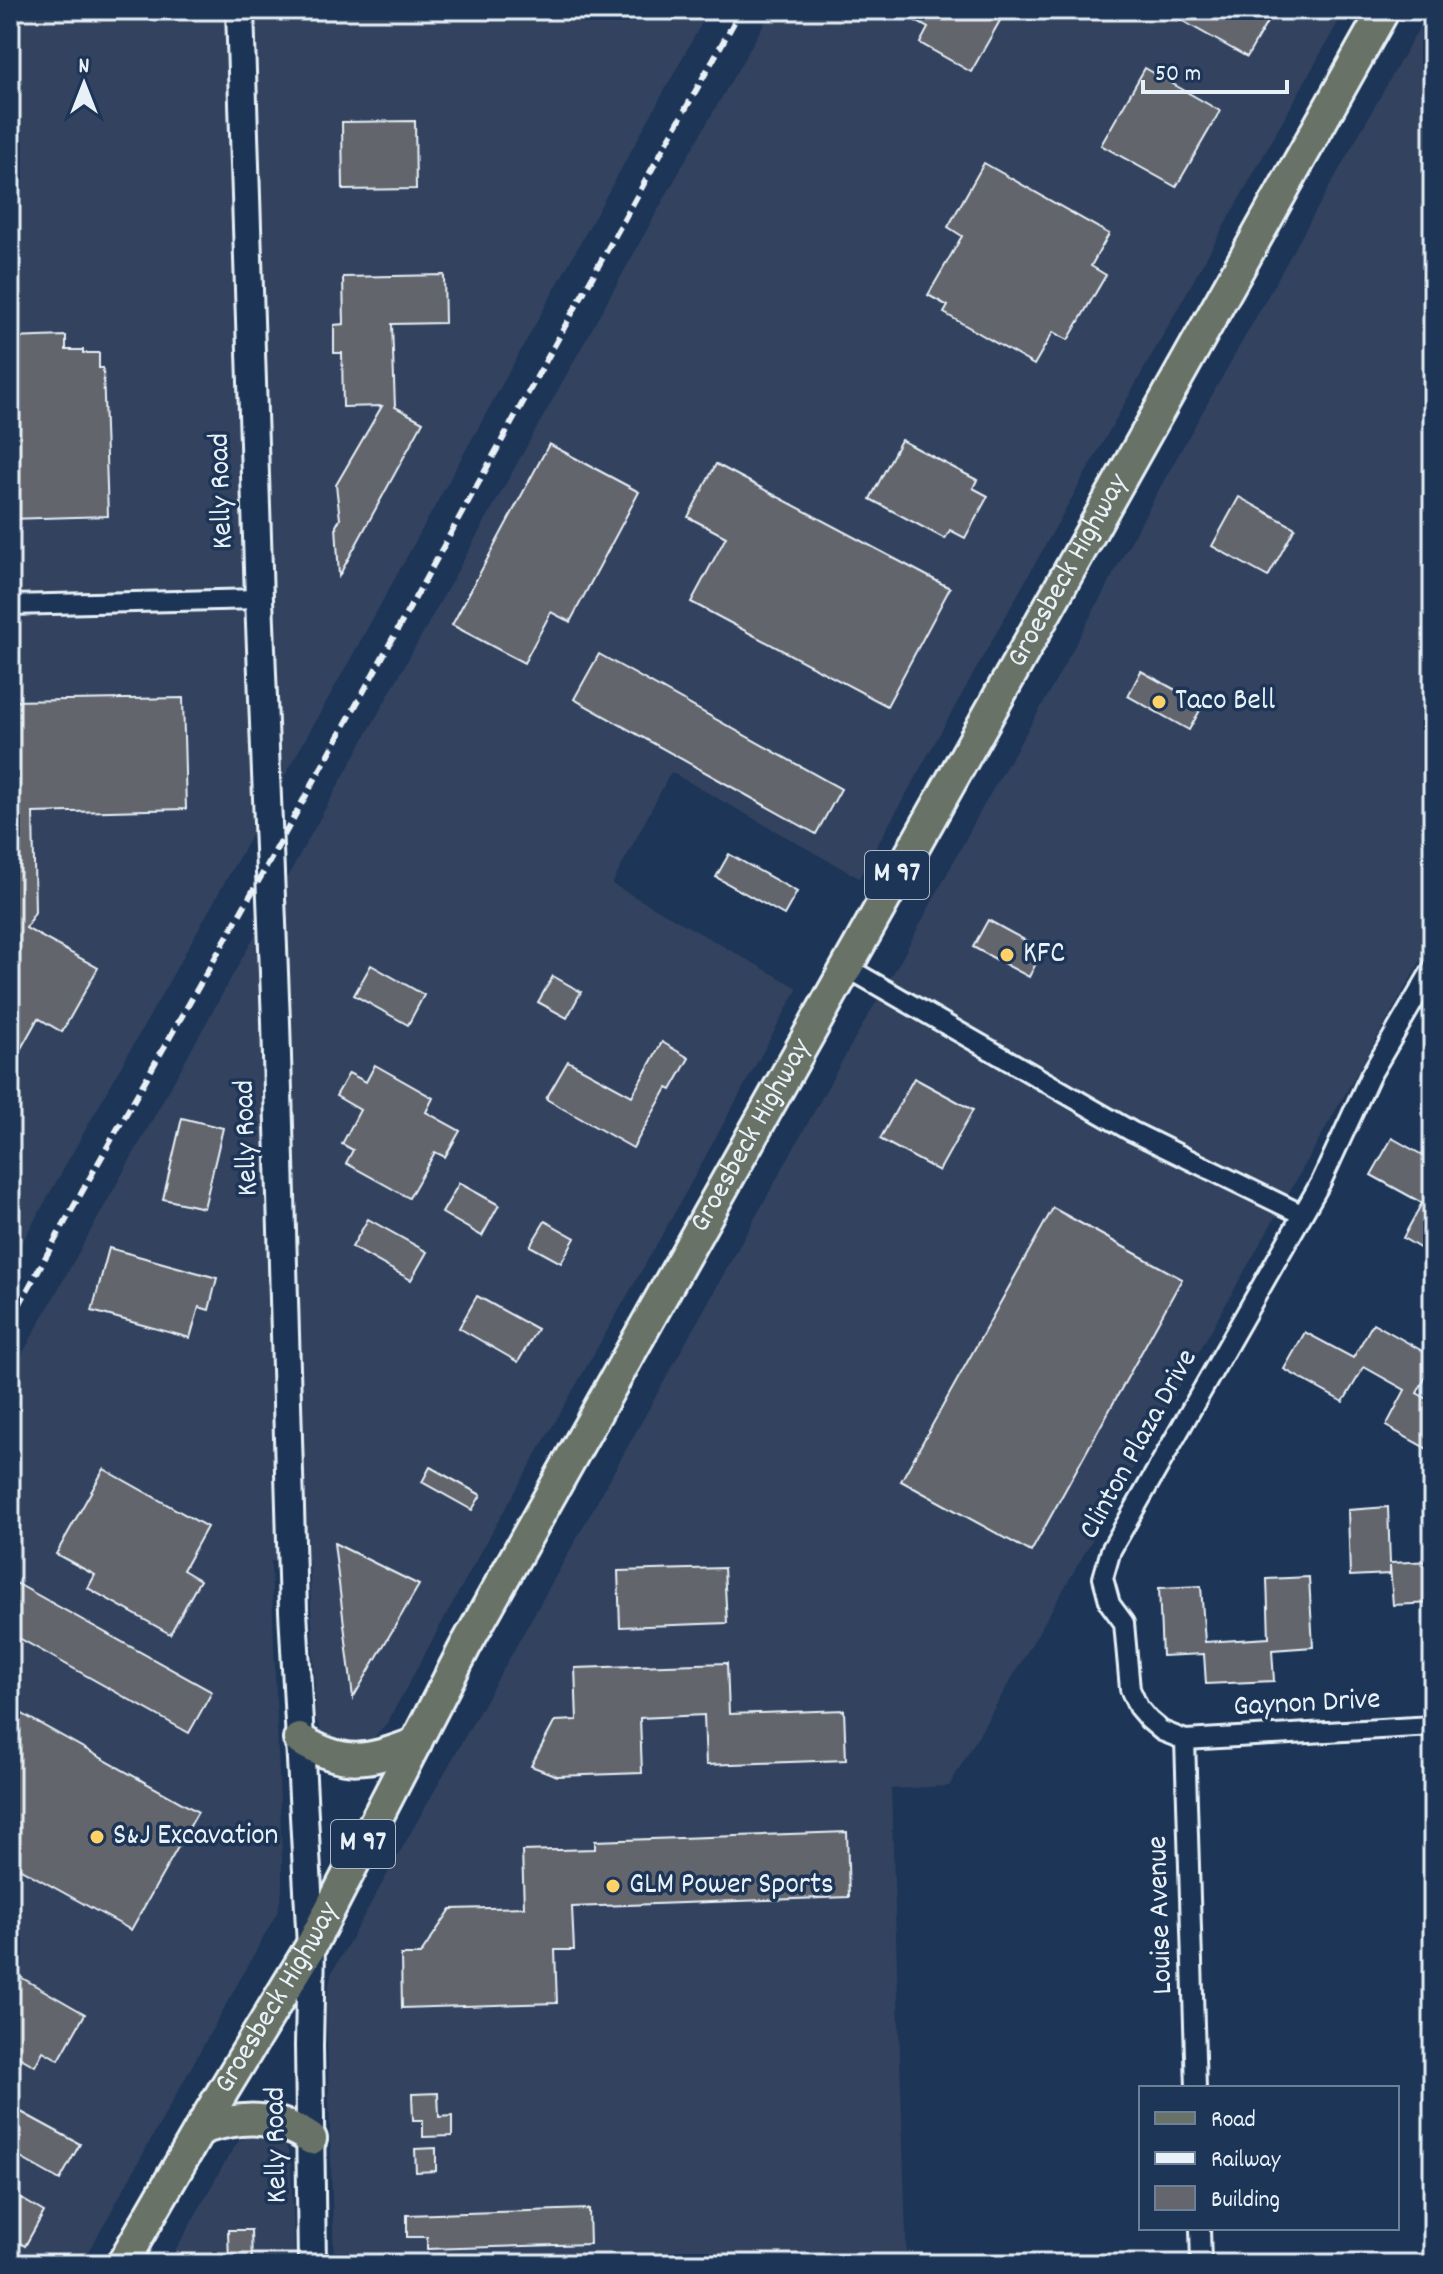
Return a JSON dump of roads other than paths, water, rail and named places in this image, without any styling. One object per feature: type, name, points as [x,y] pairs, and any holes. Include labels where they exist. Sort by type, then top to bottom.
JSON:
[{"type":"main road","name":"Groesbeck Highway","points":[[122,2264],[311,1946],[465,1647],[1384,10]]},
{"type":"main road","points":[[299,1739],[328,1755],[344,1759],[385,1755],[416,1743]]},
{"type":"main road","points":[[200,2129],[219,2123],[258,2119],[286,2125],[311,2139]]},
{"type":"street","name":"Kelly Road","points":[[240,10],[299,1739],[311,1946],[312,2264]]},
{"type":"street","points":[[10,605],[259,599]]},
{"type":"street","points":[[846,967],[1131,1131],[1301,1214]]},
{"type":"street","name":"Clinton Plaza Drive","points":[[1185,1740],[1162,1731],[1138,1707],[1130,1689],[1124,1623],[1110,1604],[1103,1578],[1105,1565],[1321,1182],[1370,1076],[1433,968]]},
{"type":"street","name":"Gaynon Drive","points":[[1185,1740],[1433,1726]]},
{"type":"street","name":"Louise Avenue","points":[[1185,1740],[1196,2086]]},
{"type":"street","points":[[1200,2230],[1201,2264]]},
{"type":"railway","points":[[10,1322],[273,855],[741,10]]},
{"type":"place","name":"Taco Bell","points":[[1159,702]]},
{"type":"place","name":"KFC","points":[[1007,955]]},
{"type":"place","name":"S&J Excavation","points":[[97,1837]]},
{"type":"place","name":"GLM Power Sports","points":[[613,1886]]}]
